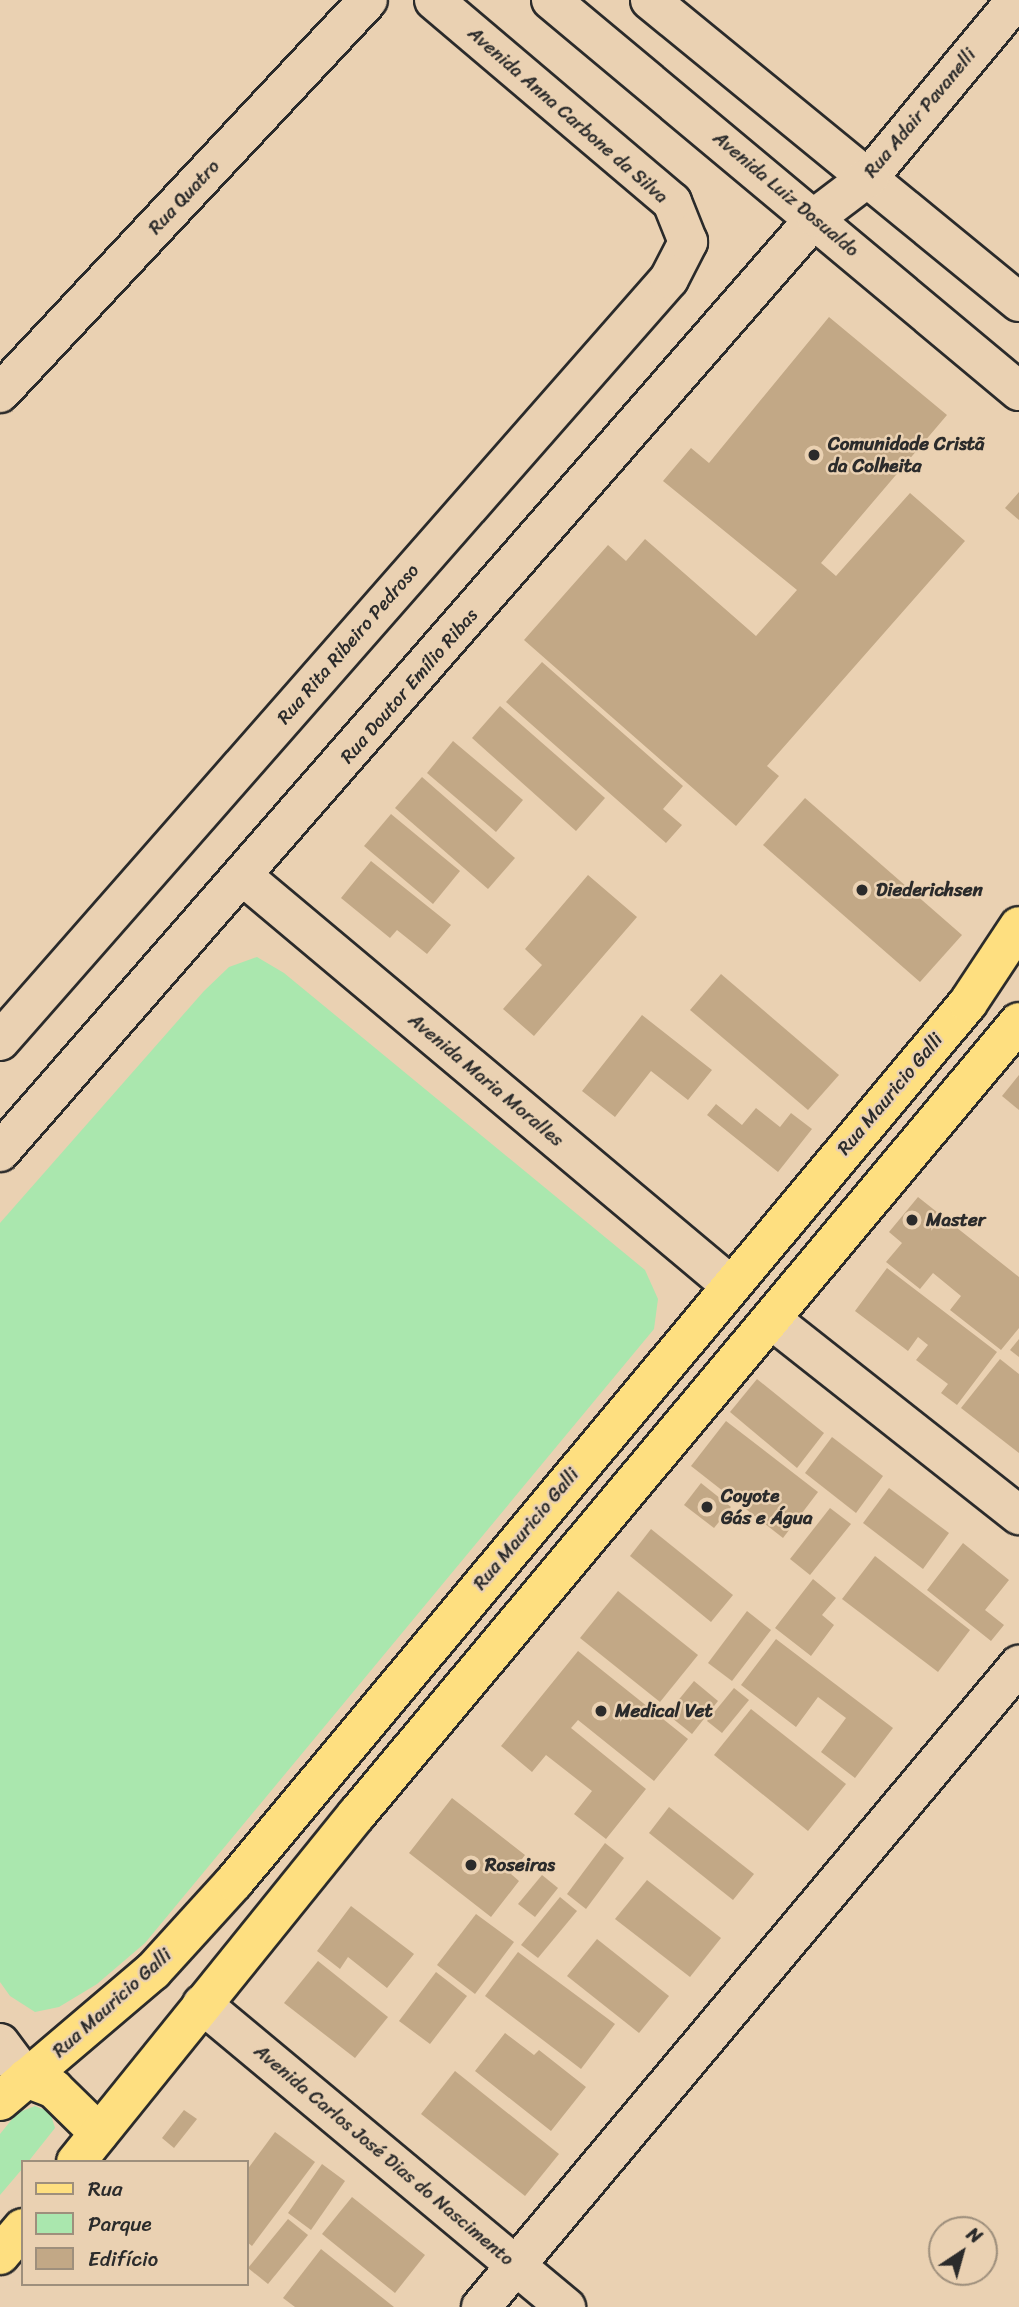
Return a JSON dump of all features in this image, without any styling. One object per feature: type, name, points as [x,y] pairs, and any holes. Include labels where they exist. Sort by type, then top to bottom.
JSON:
[{"type":"main road","name":"Rua Mauricio Galli","points":[[13,2090],[153,1972],[234,1882],[729,1284],[968,1003],[1019,926]]},
{"type":"main road","points":[[13,2090],[54,2089],[88,2147],[202,2004],[1019,1022]]},
{"type":"main road","points":[[0,2255],[21,2230]]},
{"type":"street","name":"Rua Quatro","points":[[0,393],[368,0]]},
{"type":"street","name":"Avenida Anna Carbone da Silva","points":[[434,0],[672,202],[688,242]]},
{"type":"street","name":"Avenida Luiz Dosualdo","points":[[551,0],[816,217],[1019,391]]},
{"type":"street","name":"Rua Adair Pavanelli","points":[[816,217],[870,176],[1016,0]]},
{"type":"street","points":[[657,2],[1019,302]]},
{"type":"street","name":"Rua Doutor Emílio Ribas","points":[[0,1152],[244,877],[816,217]]},
{"type":"street","name":"Rua Rita Ribeiro Pedroso","points":[[0,1041],[669,279],[688,242]]},
{"type":"street","name":"Avenida Maria Moralles","points":[[244,877],[729,1284]]},
{"type":"street","points":[[772,1320],[1019,1515]]},
{"type":"street","points":[[481,2307],[1019,1665]]},
{"type":"street","name":"Avenida Carlos José Dias do Nascimento","points":[[202,2004],[566,2307]]},
{"type":"street","points":[[0,2043],[13,2090]]},
{"type":"green space","points":[[257,957],[284,973],[645,1270],[658,1299],[654,1329],[145,1943],[97,1984],[59,2007],[35,2012],[10,1996],[0,1982],[0,1223],[204,991],[229,967]]},
{"type":"green space","points":[[35,2106],[50,2112],[55,2128],[30,2160],[21,2160],[21,2170],[0,2195],[0,2134],[17,2113]]},
{"type":"building","points":[[829,317],[947,415],[821,563],[836,576],[910,493],[965,541],[767,766],[779,776],[736,826],[524,640],[608,545],[626,561],[645,539],[756,636],[797,590],[663,481],[691,448],[709,463]]},
{"type":"building","points":[[1019,492],[1019,520],[1005,508]]},
{"type":"building","points":[[542,662],[683,786],[663,809],[682,825],[666,843],[506,702]]},
{"type":"building","points":[[500,706],[605,798],[576,831],[472,738]]},
{"type":"building","points":[[453,741],[523,800],[496,832],[427,773]]},
{"type":"building","points":[[422,777],[515,858],[488,889],[395,808]]},
{"type":"building","name":"Diederichsen","points":[[805,798],[962,935],[920,982],[763,845]]},
{"type":"building","points":[[391,814],[460,871],[433,904],[364,846]]},
{"type":"building","points":[[371,861],[451,925],[427,954],[397,930],[390,938],[341,898]]},
{"type":"building","points":[[588,875],[637,917],[534,1036],[503,1009],[542,965],[525,949]]},
{"type":"building","points":[[721,974],[839,1075],[808,1110],[690,1010]]},
{"type":"building","points":[[642,1015],[712,1070],[688,1100],[651,1071],[615,1117],[582,1091]]},
{"type":"building","points":[[1019,1075],[1019,1110],[1002,1096]]},
{"type":"building","points":[[716,1104],[742,1125],[756,1108],[780,1127],[791,1113],[812,1129],[778,1172],[707,1115]]},
{"type":"building","points":[[918,1197],[1019,1277],[1019,1328],[1001,1350],[950,1310],[961,1296],[933,1273],[920,1289],[886,1262],[902,1243],[889,1232]]},
{"type":"building","points":[[887,1268],[997,1352],[957,1405],[941,1393],[948,1384],[916,1360],[928,1345],[918,1337],[908,1351],[855,1311]]},
{"type":"building","points":[[1019,1339],[1019,1357],[1010,1350]]},
{"type":"building","points":[[1000,1359],[1019,1374],[1019,1453],[961,1408]]},
{"type":"building","points":[[757,1379],[824,1433],[797,1468],[730,1412]]},
{"type":"building","points":[[726,1421],[818,1492],[783,1538],[691,1466]]},
{"type":"building","points":[[832,1437],[883,1476],[856,1513],[805,1473]]},
{"type":"building","points":[[701,1483],[731,1507],[714,1528],[684,1505]]},
{"type":"building","points":[[889,1488],[949,1533],[923,1569],[863,1523]]},
{"type":"building","points":[[830,1508],[851,1524],[810,1575],[790,1559]]},
{"type":"building","points":[[651,1529],[733,1595],[711,1622],[630,1556]]},
{"type":"building","points":[[963,1543],[1009,1580],[985,1610],[1004,1625],[991,1641],[927,1590]]},
{"type":"building","points":[[875,1556],[970,1630],[938,1672],[842,1599]]},
{"type":"building","points":[[813,1579],[836,1598],[822,1615],[834,1625],[811,1656],[775,1628]]},
{"type":"building","points":[[618,1591],[698,1655],[660,1702],[580,1638]]},
{"type":"building","points":[[747,1611],[771,1630],[732,1681],[708,1663]]},
{"type":"building","points":[[776,1639],[893,1728],[855,1778],[821,1752],[846,1718],[818,1697],[796,1727],[741,1685]]},
{"type":"building","points":[[578,1651],[688,1739],[654,1781],[578,1720],[571,1728],[646,1789],[606,1839],[574,1814],[592,1791],[546,1755],[532,1772],[501,1746]]},
{"type":"building","points":[[694,1681],[718,1701],[692,1734],[667,1714]]},
{"type":"building","points":[[734,1688],[749,1700],[722,1733],[707,1721]]},
{"type":"building","points":[[751,1709],[846,1784],[808,1831],[714,1755]]},
{"type":"building","name":"Roseiras","points":[[452,1798],[525,1855],[511,1874],[519,1881],[491,1917],[409,1853]]},
{"type":"building","points":[[669,1807],[754,1874],[733,1900],[649,1833]]},
{"type":"building","points":[[605,1843],[624,1858],[586,1909],[567,1894]]},
{"type":"building","points":[[542,1875],[558,1888],[535,1917],[518,1904]]},
{"type":"building","points":[[647,1880],[721,1938],[690,1977],[615,1919]]},
{"type":"building","points":[[560,1897],[577,1911],[538,1958],[521,1945]]},
{"type":"building","points":[[351,1906],[414,1954],[387,1988],[348,1957],[340,1969],[317,1951]]},
{"type":"building","points":[[476,1914],[514,1942],[475,1994],[437,1965]]},
{"type":"building","points":[[597,1939],[669,1996],[639,2033],[567,1976]]},
{"type":"building","points":[[518,1952],[615,2024],[581,2069],[485,1996]]},
{"type":"building","points":[[318,1961],[388,2017],[355,2058],[284,2003]]},
{"type":"building","points":[[436,1972],[467,1996],[430,2044],[399,2021]]},
{"type":"building","points":[[505,2033],[534,2055],[539,2050],[586,2087],[551,2131],[475,2071]]},
{"type":"building","points":[[455,2071],[559,2154],[525,2196],[421,2114]]},
{"type":"building","points":[[184,2110],[197,2119],[174,2148],[162,2138]]},
{"type":"building","points":[[275,2132],[315,2162],[252,2246],[248,2243],[248,2169]]},
{"type":"building","points":[[322,2164],[345,2181],[311,2230],[288,2213]]},
{"type":"building","points":[[352,2197],[425,2255],[395,2293],[322,2234]]},
{"type":"building","points":[[288,2219],[308,2235],[268,2284],[248,2268]]},
{"type":"building","points":[[321,2249],[394,2307],[295,2307],[283,2298]]},
{"type":"place","name":"Comunidade Cristã da Colheita","points":[[814,455]]},
{"type":"place","name":"Diederichsen","points":[[862,890]]},
{"type":"place","name":"Master","points":[[912,1220]]},
{"type":"place","name":"Coyote Gás e Água","points":[[707,1507]]},
{"type":"place","name":"Medical Vet","points":[[601,1711]]},
{"type":"place","name":"Roseiras","points":[[471,1865]]}]
